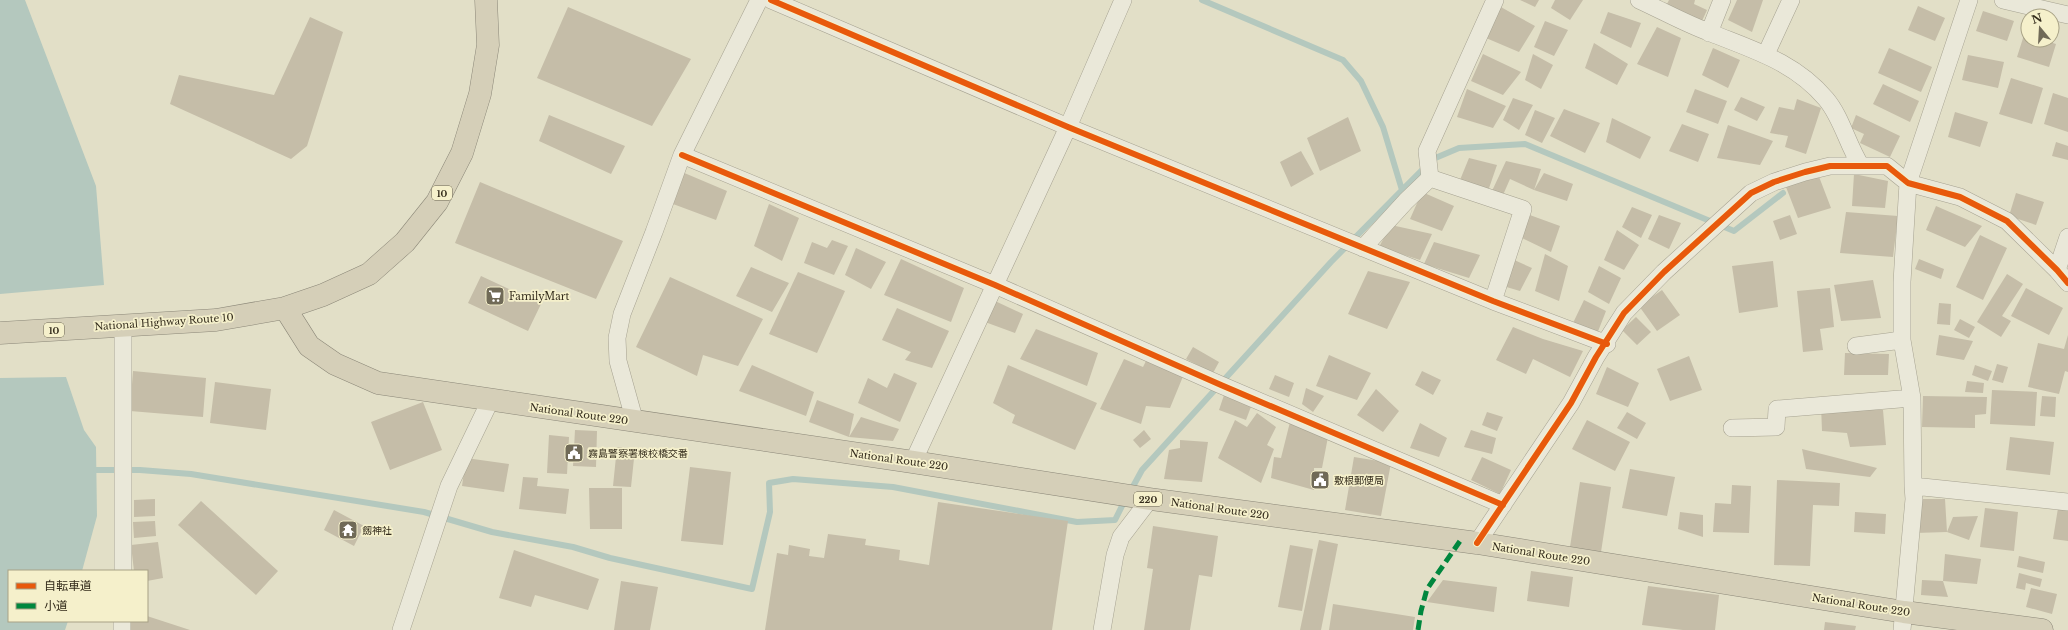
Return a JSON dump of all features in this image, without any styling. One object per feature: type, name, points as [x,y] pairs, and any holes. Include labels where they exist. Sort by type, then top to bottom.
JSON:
[{"type":"highway","name":"National Highway Route 10","points":[[0,333],[216,320],[285,308],[323,295],[369,274],[405,242],[437,202],[462,153],[480,94],[488,45],[486,0]]},
{"type":"highway","name":"National Route 220","points":[[285,308],[309,346],[335,364],[378,383],[490,401],[913,462],[1150,499],[1477,543],[1903,621],[2042,630]]},
{"type":"street","points":[[635,422],[618,361],[617,338],[622,314],[682,155],[759,0]]},
{"type":"street","points":[[771,0],[1068,127],[1493,302],[1607,344]]},
{"type":"street","points":[[913,462],[1068,127],[1123,0]]},
{"type":"street","points":[[1430,178],[1427,151],[1495,0]]},
{"type":"street","points":[[1639,0],[1656,3],[1710,33],[1766,54],[1805,77],[1826,99],[1840,120],[1853,153],[1861,166]]},
{"type":"street","points":[[1710,33],[1722,0]]},
{"type":"street","points":[[1766,54],[1791,0]]},
{"type":"street","points":[[1903,621],[1914,499],[1912,398],[1902,340],[1902,282],[1908,183],[1969,0]]},
{"type":"street","points":[[2003,0],[2068,14]]},
{"type":"street","points":[[682,155],[995,285],[1221,385],[1503,505]]},
{"type":"street","points":[[1477,543],[1571,403],[1596,357],[1607,344],[1624,313],[1664,272],[1751,193],[1774,182],[1830,166],[1887,166],[1908,183],[1960,197],[2007,221],[2057,270],[2068,283]]},
{"type":"street","points":[[1362,248],[1430,178]]},
{"type":"street","points":[[1430,178],[1522,209],[1493,302]]},
{"type":"street","points":[[2057,270],[2068,236]]},
{"type":"street","points":[[115,327],[123,432],[123,570]]},
{"type":"street","points":[[1856,346],[1902,340]]},
{"type":"street","points":[[1732,428],[1776,427],[1777,409],[1912,398]]},
{"type":"street","points":[[401,630],[449,486],[490,401]]},
{"type":"street","points":[[1913,486],[2068,502]]},
{"type":"street","points":[[1102,630],[1115,555],[1121,537],[1150,499]]},
{"type":"shaded area","points":[[0,0],[25,0],[96,186],[104,285],[0,294]]},
{"type":"shaded area","points":[[66,377],[84,430],[96,447],[97,516],[82,570],[8,570],[8,622],[68,622],[65,630],[0,630],[0,378]]},
{"type":"building","points":[[1520,0],[1539,0],[1535,7]]},
{"type":"building","points":[[1555,0],[1583,0],[1570,20],[1551,8]]},
{"type":"building","points":[[1669,0],[1695,0],[1694,4],[1707,10],[1702,21],[1667,4]]},
{"type":"building","points":[[1737,0],[1763,0],[1752,32],[1728,20]]},
{"type":"building","points":[[1499,6],[1535,26],[1519,52],[1486,38]]},
{"type":"building","points":[[1918,6],[1945,18],[1935,41],[1908,30]]},
{"type":"building","points":[[568,7],[691,59],[652,126],[537,78]]},
{"type":"building","points":[[1983,11],[2014,21],[2007,41],[1976,31]]},
{"type":"building","points":[[1608,12],[1641,23],[1631,48],[1600,33]]},
{"type":"building","points":[[310,17],[343,32],[307,146],[291,159],[170,104],[179,75],[274,95]]},
{"type":"building","points":[[1545,21],[1568,30],[1554,56],[1534,47]]},
{"type":"building","points":[[1657,27],[1681,38],[1668,77],[1637,64]]},
{"type":"building","points":[[1594,43],[1628,64],[1617,85],[1585,68]]},
{"type":"building","points":[[1713,48],[1740,60],[1728,88],[1702,75]]},
{"type":"building","points":[[1889,48],[1932,67],[1921,92],[1878,73]]},
{"type":"building","points":[[2020,48],[2055,48],[2049,67],[2017,57]]},
{"type":"building","points":[[1483,54],[1521,72],[1503,95],[1471,81]]},
{"type":"building","points":[[1533,54],[1553,65],[1541,89],[1525,80]]},
{"type":"building","points":[[1968,55],[2004,62],[1998,88],[1962,80]]},
{"type":"building","points":[[2011,78],[2043,88],[2032,124],[1999,114]]},
{"type":"building","points":[[1883,84],[1919,101],[1910,122],[1873,104]]},
{"type":"building","points":[[1467,89],[1506,106],[1493,128],[1457,117]]},
{"type":"building","points":[[1695,89],[1727,101],[1718,124],[1686,112]]},
{"type":"building","points":[[2053,93],[2068,98],[2068,132],[2044,124]]},
{"type":"building","points":[[1741,97],[1765,107],[1757,121],[1734,110]]},
{"type":"building","points":[[1513,98],[1533,105],[1519,130],[1503,120]]},
{"type":"building","points":[[1797,99],[1821,108],[1806,154],[1785,147],[1788,136],[1770,133],[1779,107],[1794,110]]},
{"type":"building","points":[[1564,109],[1600,123],[1585,153],[1550,136]]},
{"type":"building","points":[[1535,110],[1555,118],[1542,143],[1525,135]]},
{"type":"building","points":[[1955,112],[1988,122],[1980,147],[1948,137]]},
{"type":"building","points":[[549,115],[625,146],[611,174],[539,141]]},
{"type":"building","points":[[1856,115],[1900,136],[1890,157],[1860,143],[1864,134],[1851,128]]},
{"type":"building","points":[[1348,117],[1361,151],[1320,171],[1307,138]]},
{"type":"building","points":[[1612,118],[1651,137],[1640,159],[1606,142]]},
{"type":"building","points":[[1682,124],[1709,134],[1698,162],[1669,151]]},
{"type":"building","points":[[1728,125],[1773,141],[1760,165],[1717,158]]},
{"type":"building","points":[[2056,142],[2068,146],[2068,160],[2052,156]]},
{"type":"building","points":[[1301,151],[1314,174],[1291,187],[1280,162]]},
{"type":"building","points":[[1469,158],[1497,165],[1488,191],[1460,180]]},
{"type":"building","points":[[1506,161],[1541,169],[1534,190],[1510,179],[1503,195],[1492,191]]},
{"type":"building","points":[[682,172],[727,191],[716,220],[665,201]]},
{"type":"building","points":[[1544,173],[1573,184],[1567,201],[1534,190]]},
{"type":"building","points":[[1818,174],[1831,208],[1798,218],[1786,187]]},
{"type":"building","points":[[1854,174],[1888,181],[1885,208],[1852,206]]},
{"type":"building","points":[[480,182],[623,241],[596,299],[455,243]]},
{"type":"building","points":[[1422,192],[1454,206],[1442,231],[1410,219]]},
{"type":"building","points":[[2016,193],[2044,202],[2036,225],[2009,216]]},
{"type":"building","points":[[769,204],[799,218],[782,261],[754,246]]},
{"type":"building","points":[[1936,206],[1982,226],[1965,247],[1926,230]]},
{"type":"building","points":[[1632,207],[1652,215],[1641,238],[1622,227]]},
{"type":"building","points":[[1846,212],[1898,216],[1893,257],[1840,253]]},
{"type":"building","points":[[1527,214],[1560,226],[1551,252],[1520,237]]},
{"type":"building","points":[[1659,215],[1681,223],[1669,249],[1648,239]]},
{"type":"building","points":[[1790,215],[1797,234],[1780,240],[1773,221]]},
{"type":"building","points":[[1391,225],[1432,234],[1420,260],[1379,247]]},
{"type":"building","points":[[1617,230],[1639,245],[1624,270],[1604,260]]},
{"type":"building","points":[[1980,235],[2007,248],[1983,300],[1956,287]]},
{"type":"building","points":[[832,240],[848,246],[834,275],[804,263],[812,242],[827,248]]},
{"type":"building","points":[[1434,242],[1480,255],[1469,278],[1424,264]]},
{"type":"building","points":[[856,248],[886,262],[871,289],[845,275]]},
{"type":"building","points":[[1545,254],[1568,266],[1559,301],[1535,291]]},
{"type":"building","points":[[901,259],[964,288],[951,322],[884,295]]},
{"type":"building","points":[[1512,259],[1532,268],[1520,291],[1503,286]]},
{"type":"building","points":[[1919,259],[1944,269],[1941,279],[1915,269]]},
{"type":"building","points":[[1773,261],[1778,307],[1739,313],[1732,266]]},
{"type":"building","points":[[1599,266],[1621,278],[1609,304],[1588,292]]},
{"type":"building","points":[[751,267],[789,283],[772,312],[736,296]]},
{"type":"building","points":[[1368,271],[1410,282],[1387,329],[1348,314]]},
{"type":"building","points":[[798,272],[845,291],[817,353],[769,334]]},
{"type":"building","points":[[2007,274],[2023,284],[2002,316],[2011,321],[2001,337],[1977,322]]},
{"type":"building","points":[[481,276],[541,304],[528,331],[468,303]]},
{"type":"building","points":[[670,277],[763,319],[738,366],[703,355],[697,376],[636,347]]},
{"type":"building","points":[[1873,280],[1881,318],[1841,321],[1834,285]]},
{"type":"building","points":[[1830,288],[1834,327],[1820,329],[1823,350],[1803,352],[1797,291]]},
{"type":"building","points":[[2026,288],[2063,308],[2049,335],[2011,316]]},
{"type":"building","points":[[1662,290],[1680,315],[1657,331],[1639,306]]},
{"type":"building","points":[[1584,300],[1606,311],[1597,334],[1573,323]]},
{"type":"building","points":[[995,301],[1023,314],[1015,333],[985,322]]},
{"type":"building","points":[[1939,303],[1951,304],[1950,325],[1937,324]]},
{"type":"building","points":[[897,308],[949,331],[932,368],[905,360],[911,352],[882,340]]},
{"type":"building","points":[[1636,317],[1651,332],[1637,345],[1622,330]]},
{"type":"building","points":[[1960,319],[1975,327],[1969,338],[1954,330]]},
{"type":"building","points":[[1513,327],[1543,339],[1583,351],[1570,377],[1533,359],[1526,374],[1496,360]]},
{"type":"building","points":[[1036,329],[1098,353],[1087,386],[1020,359]]},
{"type":"building","points":[[1939,335],[1973,341],[1964,360],[1936,355]]},
{"type":"building","points":[[2068,335],[2068,372],[2065,371],[2059,394],[2028,387],[2038,343],[2064,349]]},
{"type":"building","points":[[1193,347],[1219,362],[1213,373],[1186,359]]},
{"type":"building","points":[[1845,353],[1889,354],[1888,375],[1844,375]]},
{"type":"building","points":[[1329,355],[1371,373],[1357,400],[1316,386]]},
{"type":"building","points":[[1689,356],[1702,390],[1670,401],[1657,369]]},
{"type":"building","points":[[1124,359],[1143,367],[1147,359],[1184,374],[1170,408],[1146,406],[1141,424],[1100,409]]},
{"type":"building","points":[[1997,364],[2008,367],[2003,383],[1992,380]]},
{"type":"building","points":[[752,365],[814,392],[806,416],[739,391]]},
{"type":"building","points":[[1008,365],[1097,403],[1075,450],[1012,423],[1015,415],[993,403]]},
{"type":"building","points":[[1975,365],[1992,371],[1988,381],[1972,375]]},
{"type":"building","points":[[1607,367],[1639,383],[1628,407],[1596,394]]},
{"type":"building","points":[[133,371],[206,378],[203,417],[130,411]]},
{"type":"building","points":[[1422,371],[1441,380],[1433,395],[1415,385]]},
{"type":"building","points":[[894,373],[917,383],[900,422],[858,403],[868,378],[887,388]]},
{"type":"building","points":[[1275,375],[1294,383],[1289,397],[1269,389]]},
{"type":"building","points":[[1967,381],[1984,383],[1983,393],[1965,392]]},
{"type":"building","points":[[215,382],[271,389],[266,430],[210,423]]},
{"type":"building","points":[[1306,388],[1324,396],[1313,412],[1302,404]]},
{"type":"building","points":[[1376,389],[1399,411],[1383,432],[1357,415]]},
{"type":"building","points":[[1992,390],[2037,392],[2035,426],[1990,424]]},
{"type":"building","points":[[1224,395],[1252,404],[1246,420],[1219,410]]},
{"type":"building","points":[[1923,396],[1987,397],[1986,414],[1975,415],[1975,428],[1922,427]]},
{"type":"building","points":[[2042,396],[2056,397],[2055,417],[2040,416]]},
{"type":"building","points":[[817,400],[854,414],[849,437],[809,422]]},
{"type":"building","points":[[423,402],[442,450],[390,470],[371,422]]},
{"type":"building","points":[[1821,405],[1883,410],[1886,445],[1850,447],[1847,433],[1822,431]]},
{"type":"building","points":[[1487,412],[1503,417],[1497,431],[1482,425]]},
{"type":"building","points":[[1627,412],[1646,423],[1637,439],[1617,428]]},
{"type":"building","points":[[1257,413],[1276,427],[1267,445],[1274,449],[1261,483],[1218,458],[1235,420],[1247,427]]},
{"type":"building","points":[[861,417],[899,429],[893,441],[849,437]]},
{"type":"building","points":[[1587,420],[1630,442],[1615,471],[1572,449]]},
{"type":"building","points":[[1290,422],[1328,437],[1322,468],[1314,468],[1314,490],[1271,478],[1274,457],[1281,458]]},
{"type":"building","points":[[1420,423],[1447,438],[1439,457],[1410,448]]},
{"type":"building","points":[[575,430],[597,431],[596,467],[573,466]]},
{"type":"building","points":[[1144,430],[1151,439],[1140,448],[1133,440]]},
{"type":"building","points":[[1471,430],[1496,438],[1492,454],[1464,447]]},
{"type":"building","points":[[549,435],[569,437],[567,474],[547,473]]},
{"type":"building","points":[[2010,437],[2054,442],[2050,475],[2006,470]]},
{"type":"building","points":[[1180,440],[1208,442],[1202,482],[1164,479],[1169,450],[1180,448]]},
{"type":"building","points":[[617,447],[635,449],[631,487],[613,486]]},
{"type":"building","points":[[1802,449],[1877,468],[1870,477],[1806,469]]},
{"type":"building","points":[[1354,457],[1391,463],[1381,516],[1345,510]]},
{"type":"building","points":[[1482,457],[1511,470],[1500,494],[1471,480]]},
{"type":"building","points":[[466,458],[509,464],[504,492],[462,486]]},
{"type":"building","points":[[690,467],[731,472],[723,545],[681,541]]},
{"type":"building","points":[[1630,469],[1675,477],[1667,516],[1622,508]]},
{"type":"building","points":[[523,477],[538,478],[537,486],[569,489],[566,514],[519,509]]},
{"type":"building","points":[[1777,480],[1840,483],[1839,506],[1813,505],[1810,566],[1774,565]]},
{"type":"building","points":[[1580,482],[1611,487],[1601,552],[1570,547]]},
{"type":"building","points":[[1732,485],[1751,486],[1749,533],[1713,532],[1715,503],[1731,504]]},
{"type":"building","points":[[589,488],[622,488],[622,529],[590,529]]},
{"type":"building","points":[[155,499],[155,516],[134,517],[134,500]]},
{"type":"building","points":[[1914,499],[1945,499],[1947,532],[1915,533]]},
{"type":"building","points":[[201,501],[278,571],[256,595],[178,525]]},
{"type":"building","points":[[938,502],[1068,521],[1052,630],[765,630],[777,553],[788,555],[789,545],[810,549],[809,556],[824,558],[828,534],[866,539],[865,545],[900,550],[899,560],[929,565]]},
{"type":"building","points":[[1985,508],[2018,512],[2014,551],[1980,547]]},
{"type":"building","points":[[2058,508],[2068,509],[2068,541],[2053,539]]},
{"type":"building","points":[[334,510],[364,526],[354,546],[324,530]]},
{"type":"building","points":[[1680,512],[1703,515],[1703,537],[1678,529]]},
{"type":"building","points":[[1855,512],[1886,514],[1885,534],[1854,532]]},
{"type":"building","points":[[1978,516],[1969,540],[1947,532],[1953,517]]},
{"type":"building","points":[[155,521],[156,536],[134,538],[133,522]]},
{"type":"building","points":[[1153,526],[1218,536],[1212,577],[1199,575],[1190,630],[1144,630],[1153,569],[1147,568]]},
{"type":"building","points":[[1319,540],[1338,544],[1321,630],[1300,630]]},
{"type":"building","points":[[158,542],[163,578],[148,581],[148,570],[134,570],[131,545]]},
{"type":"building","points":[[1290,545],[1313,549],[1302,611],[1278,607]]},
{"type":"building","points":[[514,550],[599,579],[588,610],[535,595],[531,607],[499,598]]},
{"type":"building","points":[[1945,554],[1981,559],[1977,584],[1943,581]]},
{"type":"building","points":[[2019,556],[2045,562],[2043,573],[2017,567]]},
{"type":"building","points":[[1531,571],[1573,577],[1569,607],[1527,601]]},
{"type":"building","points":[[2019,573],[2042,579],[2040,587],[2026,583],[2025,590],[2016,588]]},
{"type":"building","points":[[1443,580],[1497,587],[1494,612],[1427,602]]},
{"type":"building","points":[[1922,580],[1943,581],[1948,597],[1921,595]]},
{"type":"building","points":[[621,581],[658,587],[650,630],[614,630]]},
{"type":"building","points":[[1648,586],[1719,595],[1715,630],[1683,630],[1642,625]]},
{"type":"building","points":[[2031,588],[2057,594],[2052,614],[2026,607]]},
{"type":"building","points":[[1333,604],[1415,617],[1413,630],[1329,630]]},
{"type":"building","points":[[148,616],[190,630],[128,630],[130,622],[148,622]]},
{"type":"building","points":[[1825,622],[1856,626],[1855,630],[1824,630]]},
{"type":"waterway","points":[[1202,0],[1343,60],[1361,81],[1383,127],[1402,190]]},
{"type":"waterway","points":[[1130,492],[1142,470],[1331,262],[1433,159],[1459,148],[1525,144],[1734,231],[1783,193]]},
{"type":"waterway","points":[[96,470],[140,470],[191,474],[424,512],[492,532],[573,547],[610,558],[752,589],[770,512],[769,483],[793,479],[893,487],[1077,522],[1115,520],[1125,500]]},
{"type":"marked path","points":[[1418,630],[1427,589],[1460,541]]},
{"type":"cycle path","points":[[771,0],[1068,127],[1493,301],[1607,344]]},
{"type":"cycle path","points":[[682,155],[995,285],[1221,385],[1503,505]]},
{"type":"cycle path","points":[[1477,543],[1571,403],[1596,357],[1624,313],[1664,272],[1751,193],[1774,182],[1830,166],[1887,166],[1908,183],[1960,197],[2007,221],[2057,270],[2068,283]]},
{"type":"place","name":"FamilyMart","points":[[495,296]]},
{"type":"place","name":"霧島警察署検校橋交番","points":[[574,453]]},
{"type":"place","name":"敷根郵便局","points":[[1320,480]]},
{"type":"place","name":"劔神社","points":[[348,530]]}]
